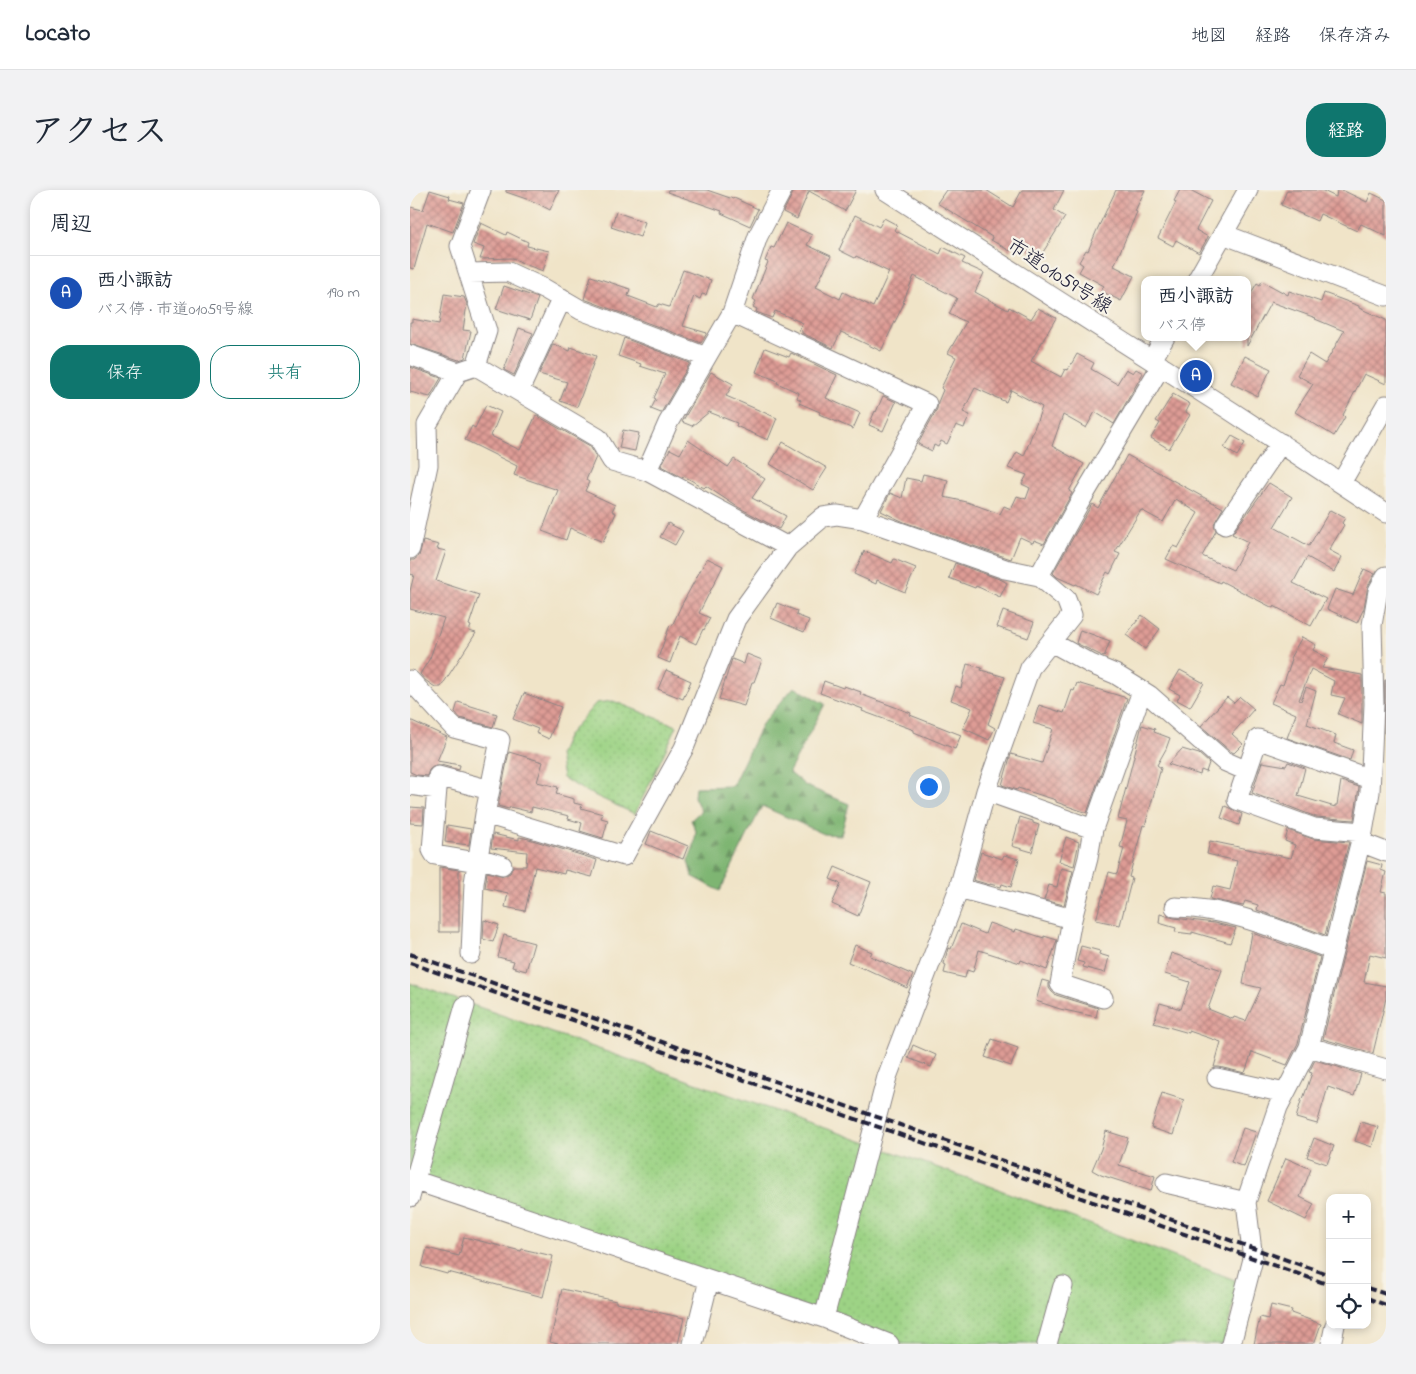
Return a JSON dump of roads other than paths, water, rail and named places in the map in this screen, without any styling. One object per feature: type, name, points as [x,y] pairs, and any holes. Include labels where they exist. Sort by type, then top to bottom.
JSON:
[{"type":"street","points":[[476,366],[487,330],[460,246],[481,190]]},
{"type":"street","points":[[647,472],[668,423],[732,312],[758,236],[782,190]]},
{"type":"street","name":"市道01059号線","points":[[886,190],[1281,443],[1386,513]]},
{"type":"street","points":[[1200,276],[1248,190]]},
{"type":"street","points":[[1224,234],[1386,296]]},
{"type":"street","points":[[469,273],[508,272],[545,289],[581,310],[706,357]]},
{"type":"street","points":[[519,391],[562,298]]},
{"type":"street","points":[[732,312],[927,404],[863,519]]},
{"type":"street","points":[[1039,576],[1157,363],[1164,341]]},
{"type":"street","points":[[410,355],[458,372]]},
{"type":"street","points":[[410,549],[428,465],[419,423],[458,372],[476,366],[598,438],[612,461],[647,472],[788,547]]},
{"type":"street","points":[[1341,483],[1386,405]]},
{"type":"street","points":[[1225,526],[1281,443]]},
{"type":"street","points":[[485,814],[624,856],[684,748],[736,619],[788,547],[823,517],[837,516],[863,519],[1005,569],[1039,576],[1066,599],[1072,615],[1030,668],[986,791],[959,888],[887,1077],[824,1318]]},
{"type":"street","points":[[1231,1344],[1253,1258],[1246,1202],[1278,1108],[1309,1047],[1361,837],[1370,792],[1370,779],[1379,750],[1374,704],[1372,625],[1378,591],[1386,576]]},
{"type":"street","points":[[1051,642],[1115,674],[1150,695],[1224,761],[1247,771]]},
{"type":"street","points":[[410,680],[454,728],[500,740],[477,860],[474,883],[471,954]]},
{"type":"street","points":[[1103,998],[1060,984],[1072,919],[1088,858],[1093,829],[1142,691]]},
{"type":"street","points":[[1370,779],[1258,739],[1237,800],[1314,828],[1361,837],[1386,852]]},
{"type":"street","points":[[490,790],[438,776],[432,850],[435,855],[502,865]]},
{"type":"street","points":[[410,785],[437,789]]},
{"type":"street","points":[[986,791],[1093,829]]},
{"type":"street","points":[[959,888],[1072,919]]},
{"type":"street","points":[[1175,907],[1192,908],[1250,919],[1333,950]]},
{"type":"street","points":[[465,1006],[411,1185],[824,1318],[889,1344]]},
{"type":"street","points":[[1309,1047],[1386,1070]]},
{"type":"street","points":[[1217,1078],[1285,1094]]},
{"type":"street","points":[[1166,1183],[1246,1202]]},
{"type":"street","points":[[693,1344],[709,1280]]},
{"type":"street","points":[[1048,1344],[1063,1286]]},
{"type":"street","points":[[1331,1344],[1334,1329]]},
{"type":"railway","points":[[410,954],[1326,1274]]},
{"type":"railway","points":[[410,963],[1327,1284]]},
{"type":"railway","points":[[1371,1289],[1386,1294]]},
{"type":"railway","points":[[1371,1299],[1386,1305]]},
{"type":"place","name":"西小諏訪","points":[[1196,376]]}]
